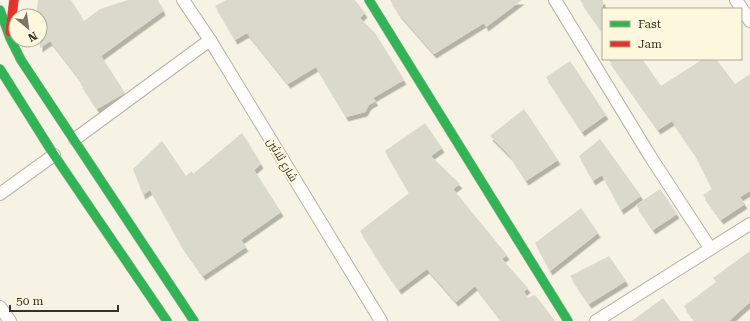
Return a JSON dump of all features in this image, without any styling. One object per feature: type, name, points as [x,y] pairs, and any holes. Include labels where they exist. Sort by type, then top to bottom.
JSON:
[{"type":"main road","points":[[369,0],[568,321]]},
{"type":"main road","points":[[0,10],[8,32]]},
{"type":"main road","points":[[15,48],[21,60],[75,139],[194,321]]},
{"type":"main road","points":[[0,71],[54,155],[167,321]]},
{"type":"street","name":"شارع ثلاثين","points":[[183,0],[210,40],[381,321]]},
{"type":"street","points":[[555,0],[650,156],[710,248]]},
{"type":"street","points":[[742,9],[750,21]]},
{"type":"street","points":[[75,139],[210,40]]},
{"type":"street","points":[[0,194],[54,155]]},
{"type":"street","points":[[596,321],[750,224]]},
{"type":"street","points":[[0,308],[10,321]]},
{"type":"building","points":[[38,0],[71,0],[84,21],[100,9],[128,0],[158,0],[163,11],[101,56],[125,93],[97,109],[80,83],[82,82],[50,41],[48,42],[48,8],[37,8]]},
{"type":"building","points":[[226,0],[355,0],[365,13],[360,18],[375,33],[404,80],[373,98],[376,101],[369,105],[365,112],[346,117],[316,67],[288,84],[247,33],[235,40],[215,6]]},
{"type":"building","points":[[390,0],[522,0],[486,27],[484,23],[434,54],[399,14]]},
{"type":"building","points":[[580,0],[603,0],[602,32]]},
{"type":"building","points":[[609,60],[643,60],[661,86],[701,60],[717,60],[735,84],[750,74],[750,191],[740,197],[745,204],[721,220],[703,195],[712,189],[694,153],[672,121],[658,130]]},
{"type":"building","points":[[570,61],[606,115],[582,132],[546,77]]},
{"type":"building","points":[[524,109],[558,160],[526,181],[510,156],[490,136]]},
{"type":"building","points":[[425,123],[442,148],[431,156],[460,184],[453,189],[507,255],[502,259],[528,288],[524,292],[528,298],[534,295],[536,296],[555,321],[502,321],[475,286],[456,302],[427,269],[399,290],[381,264],[360,231],[409,193],[385,151]]},
{"type":"building","points":[[242,133],[261,164],[254,170],[281,212],[241,240],[246,247],[203,276],[181,245],[150,190],[143,195],[133,169],[162,141],[186,176],[192,171],[193,174]]},
{"type":"building","points":[[600,139],[641,196],[621,210],[602,175],[593,181],[579,156]]},
{"type":"building","points":[[660,189],[677,214],[653,230],[636,205]]},
{"type":"building","points":[[581,208],[598,233],[550,271],[535,243]]},
{"type":"building","points":[[750,251],[750,302],[729,321],[695,321],[684,306],[716,282],[713,278]]},
{"type":"building","points":[[609,256],[626,281],[589,304],[570,276]]},
{"type":"building","points":[[663,298],[680,321],[632,321]]},
{"type":"traffic: fast","points":[[369,0],[568,321]]},
{"type":"traffic: fast","points":[[0,10],[10,38],[21,60],[194,321]]},
{"type":"traffic: fast","points":[[0,69],[54,155],[167,321]]},
{"type":"traffic: jam","points":[[13,8],[14,0]]}]
